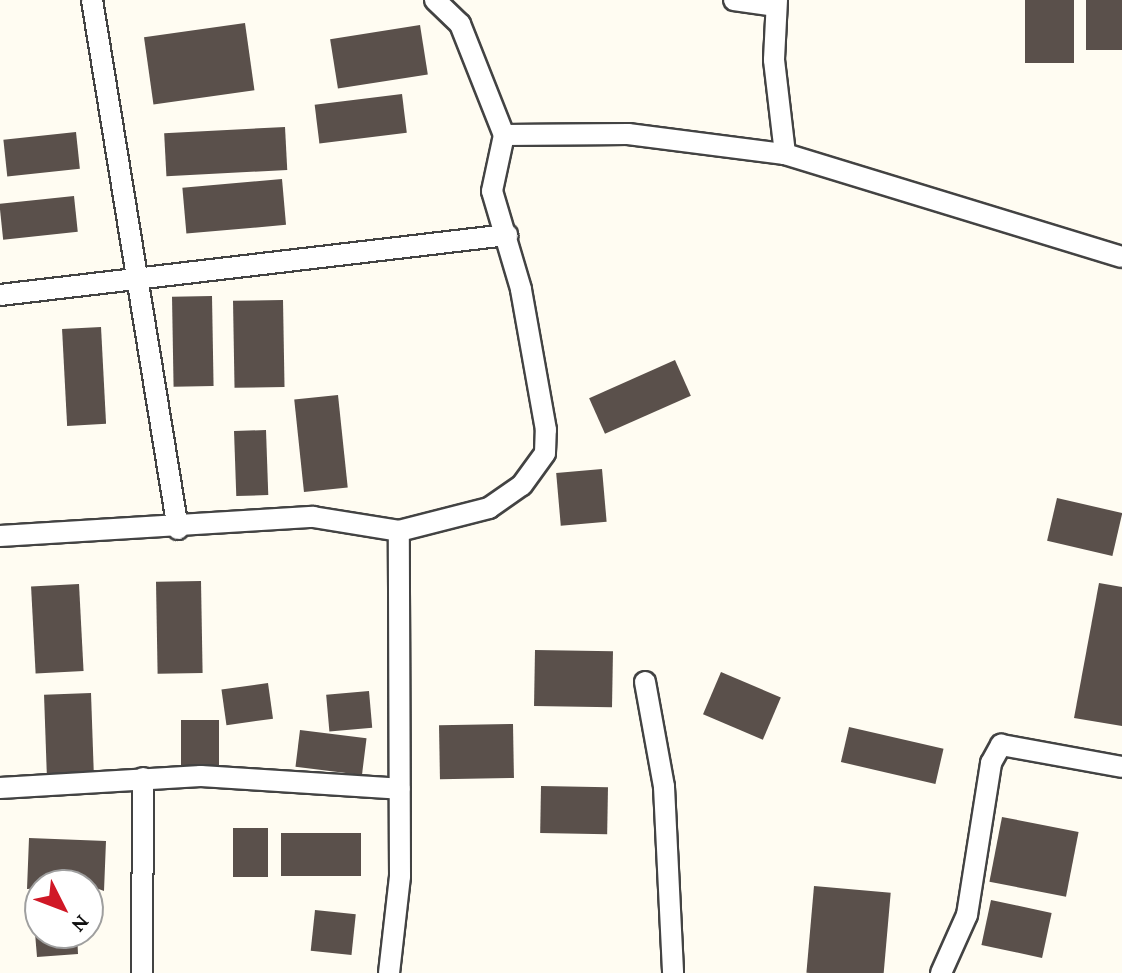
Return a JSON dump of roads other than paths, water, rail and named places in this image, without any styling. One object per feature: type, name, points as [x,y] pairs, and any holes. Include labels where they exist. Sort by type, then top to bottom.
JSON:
[{"type":"street","points":[[92,0],[133,278],[178,529]]},
{"type":"street","points":[[0,536],[178,529],[313,517],[399,531],[489,508],[522,485],[545,453],[541,379],[507,235],[492,191],[504,135],[460,24],[435,0]]},
{"type":"street","points":[[734,0],[776,3],[785,154]]},
{"type":"street","points":[[504,135],[628,134],[785,154],[1122,257]]},
{"type":"street","points":[[0,295],[507,235]]},
{"type":"street","points":[[389,973],[400,789],[399,531]]},
{"type":"street","points":[[645,682],[664,787],[673,973]]},
{"type":"street","points":[[941,973],[967,915],[991,763],[1001,745],[1122,767]]},
{"type":"street","points":[[0,788],[143,778],[400,789]]},
{"type":"street","points":[[142,973],[143,778]]}]
